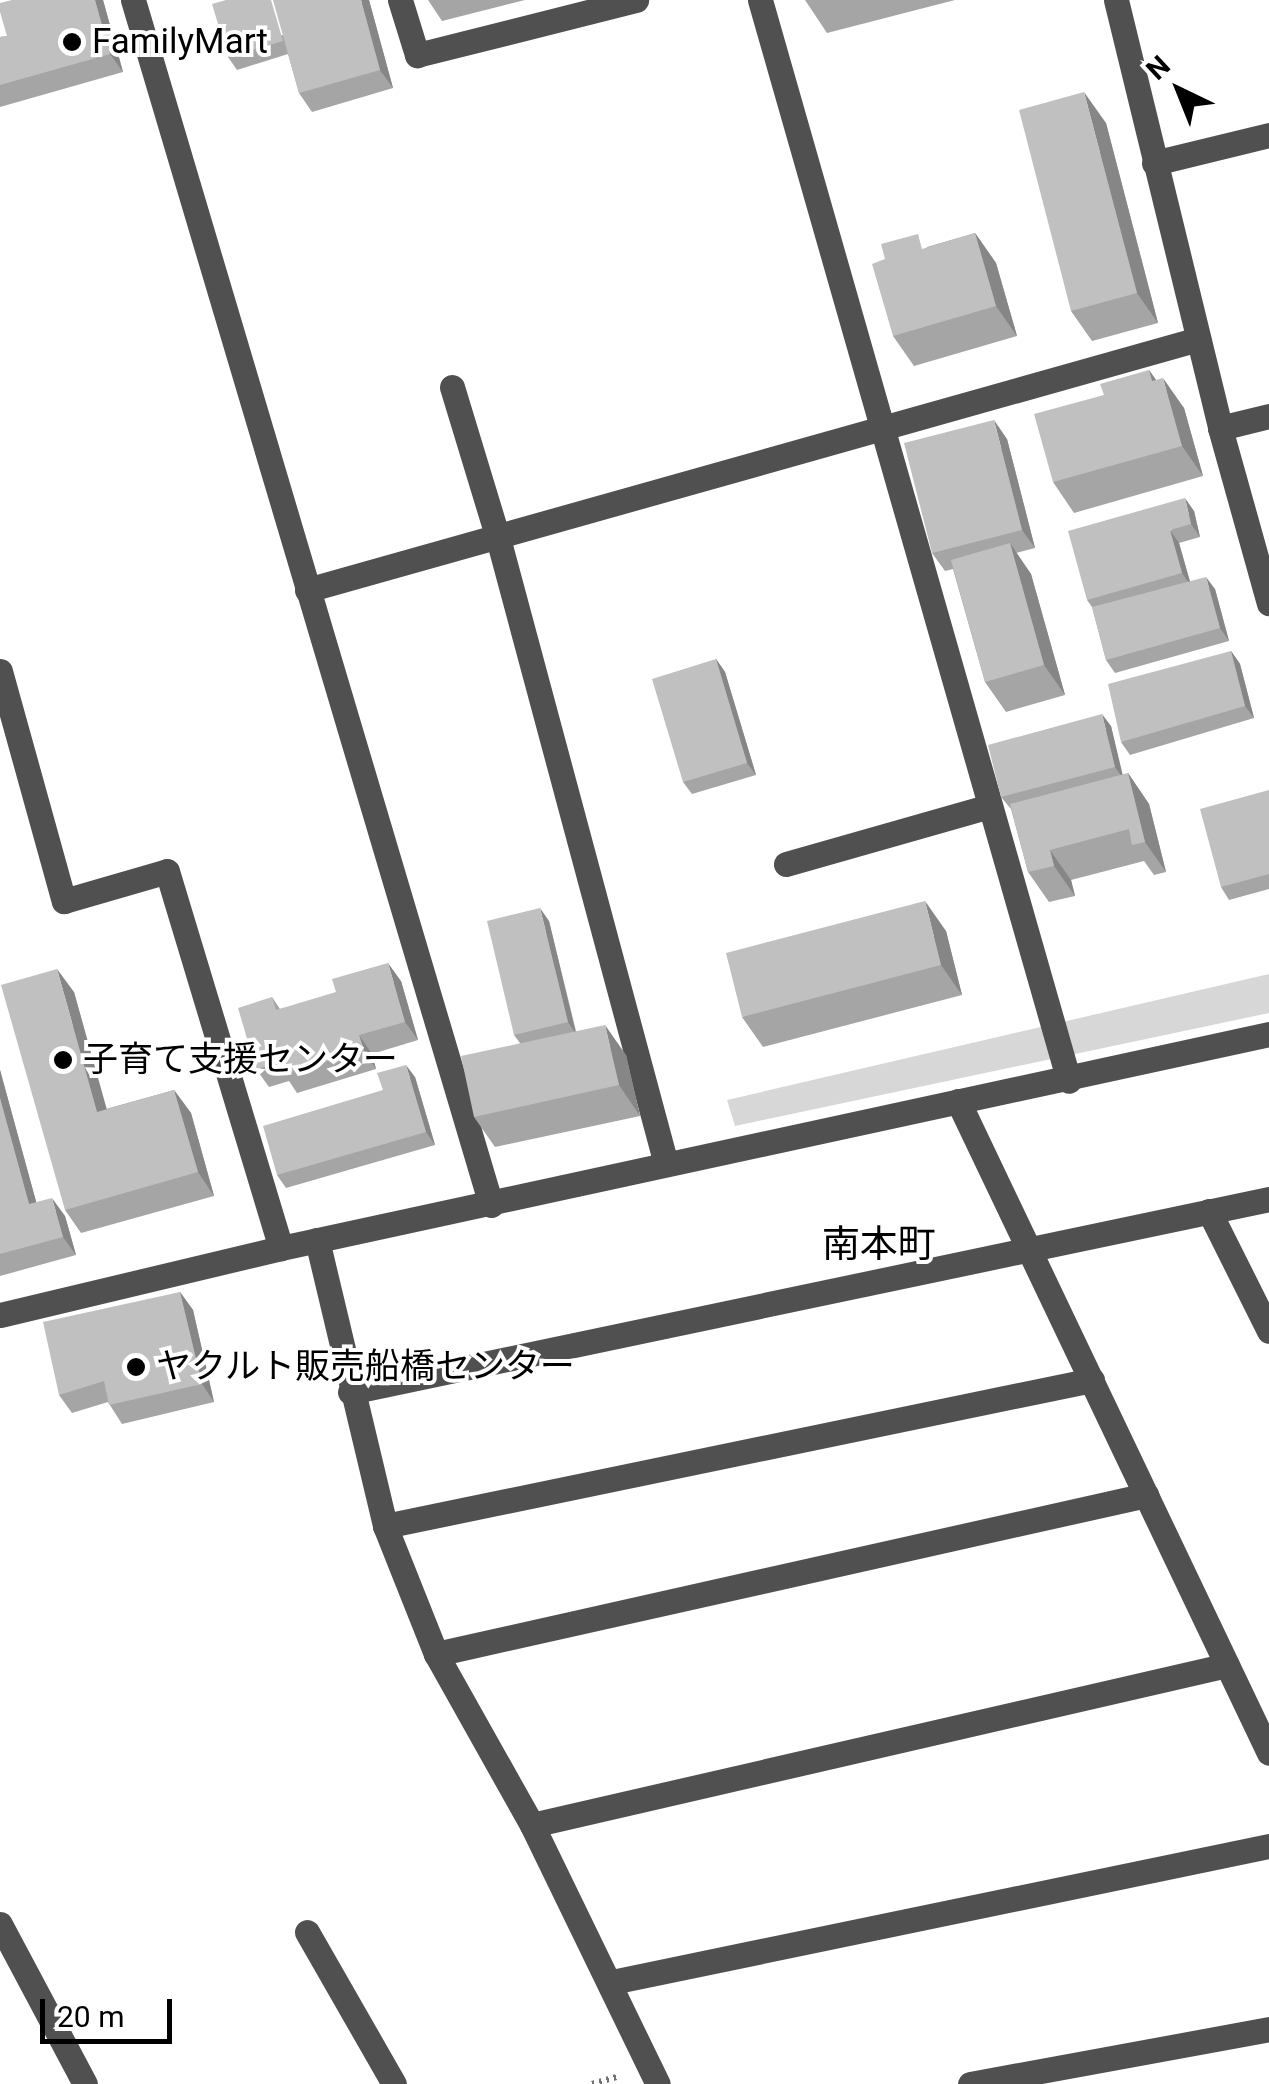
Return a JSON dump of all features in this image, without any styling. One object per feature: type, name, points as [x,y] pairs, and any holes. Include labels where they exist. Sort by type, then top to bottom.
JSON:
[{"type":"street","points":[[134,0],[491,1205]]},
{"type":"street","points":[[400,0],[417,55],[636,0]]},
{"type":"street","points":[[760,0],[1069,1080]]},
{"type":"street","points":[[1116,0],[1220,428],[1269,603]]},
{"type":"street","points":[[1154,164],[1269,135]]},
{"type":"street","points":[[307,590],[1198,339]]},
{"type":"street","points":[[452,387],[498,538],[666,1164]]},
{"type":"street","points":[[1220,428],[1269,416]]},
{"type":"street","points":[[0,671],[64,901],[167,870],[281,1248]]},
{"type":"street","points":[[786,864],[990,806]]},
{"type":"street","points":[[0,1315],[317,1240],[1269,1034]]},
{"type":"street","points":[[958,1101],[1266,1739]]},
{"type":"street","points":[[350,1392],[1269,1199]]},
{"type":"street","points":[[1209,1211],[1269,1332]]},
{"type":"street","points":[[317,1240],[350,1392],[385,1526],[436,1654],[532,1826],[612,1982],[658,2084]]},
{"type":"street","points":[[385,1526],[1092,1380]]},
{"type":"street","points":[[436,1654],[1146,1495]]},
{"type":"street","points":[[532,1826],[1227,1664]]},
{"type":"street","points":[[612,1982],[1269,1846]]},
{"type":"street","points":[[0,1924],[85,2084]]},
{"type":"street","points":[[307,1932],[394,2084]]},
{"type":"street","points":[[970,2084],[1269,2029]]},
{"type":"shaded area","points":[[1269,974],[1269,1013],[735,1126],[727,1100]]},
{"type":"building","points":[[95,0],[110,54],[0,85],[0,37],[7,36],[0,3]]},
{"type":"building","points":[[226,0],[271,0],[283,41],[228,57],[212,4]]},
{"type":"building","points":[[273,0],[361,0],[380,70],[299,93]]},
{"type":"building","points":[[1084,92],[1137,293],[1071,311],[1019,110]]},
{"type":"building","points":[[975,233],[996,306],[893,336],[872,264],[885,259],[881,244],[918,234],[922,249]]},
{"type":"building","points":[[1149,370],[1152,381],[1163,378],[1182,446],[1053,482],[1034,414],[1104,395],[1100,384]]},
{"type":"building","points":[[994,420],[1022,530],[932,553],[904,443]]},
{"type":"building","points":[[1185,498],[1191,524],[1170,530],[1182,573],[1087,600],[1068,531]]},
{"type":"building","points":[[1010,543],[1044,665],[985,682],[951,560]]},
{"type":"building","points":[[1206,577],[1220,628],[1106,660],[1092,607]]},
{"type":"building","points":[[1231,651],[1245,706],[1121,742],[1108,684]]},
{"type":"building","points":[[716,659],[747,763],[683,782],[652,679]]},
{"type":"building","points":[[1102,714],[1115,767],[1001,797],[988,745]]},
{"type":"building","points":[[1128,773],[1145,842],[1132,845],[1129,829],[1050,850],[1054,866],[1028,872],[1010,804]]},
{"type":"building","points":[[1269,790],[1269,874],[1221,887],[1200,809]]},
{"type":"building","points":[[925,901],[941,965],[742,1017],[726,953]]},
{"type":"building","points":[[540,908],[568,1022],[514,1035],[487,921]]},
{"type":"building","points":[[388,963],[405,1022],[359,1035],[364,1050],[284,1074],[281,1062],[256,1069],[238,1008],[272,997],[276,1010],[336,992],[332,979]]},
{"type":"building","name":"子育て支援センター","points":[[57,969],[97,1112],[174,1090],[198,1172],[65,1210],[1,985]]},
{"type":"building","points":[[605,1025],[619,1085],[474,1117],[461,1056]]},
{"type":"building","points":[[406,1065],[426,1132],[277,1175],[263,1126],[383,1090],[377,1073]]},
{"type":"building","points":[[0,1098],[29,1204],[52,1198],[63,1237],[0,1254]]},
{"type":"building","points":[[180,1292],[202,1384],[109,1405],[104,1381],[59,1395],[43,1322]]},
{"type":"place","name":"FamilyMart","points":[[72,42]]},
{"type":"place","name":"子育て支援センター","points":[[63,1060]]},
{"type":"place","name":"ヤクルト販売船橋センター","points":[[136,1367]]},
{"type":"district","name":"南本町","points":[[879,1245]]}]
